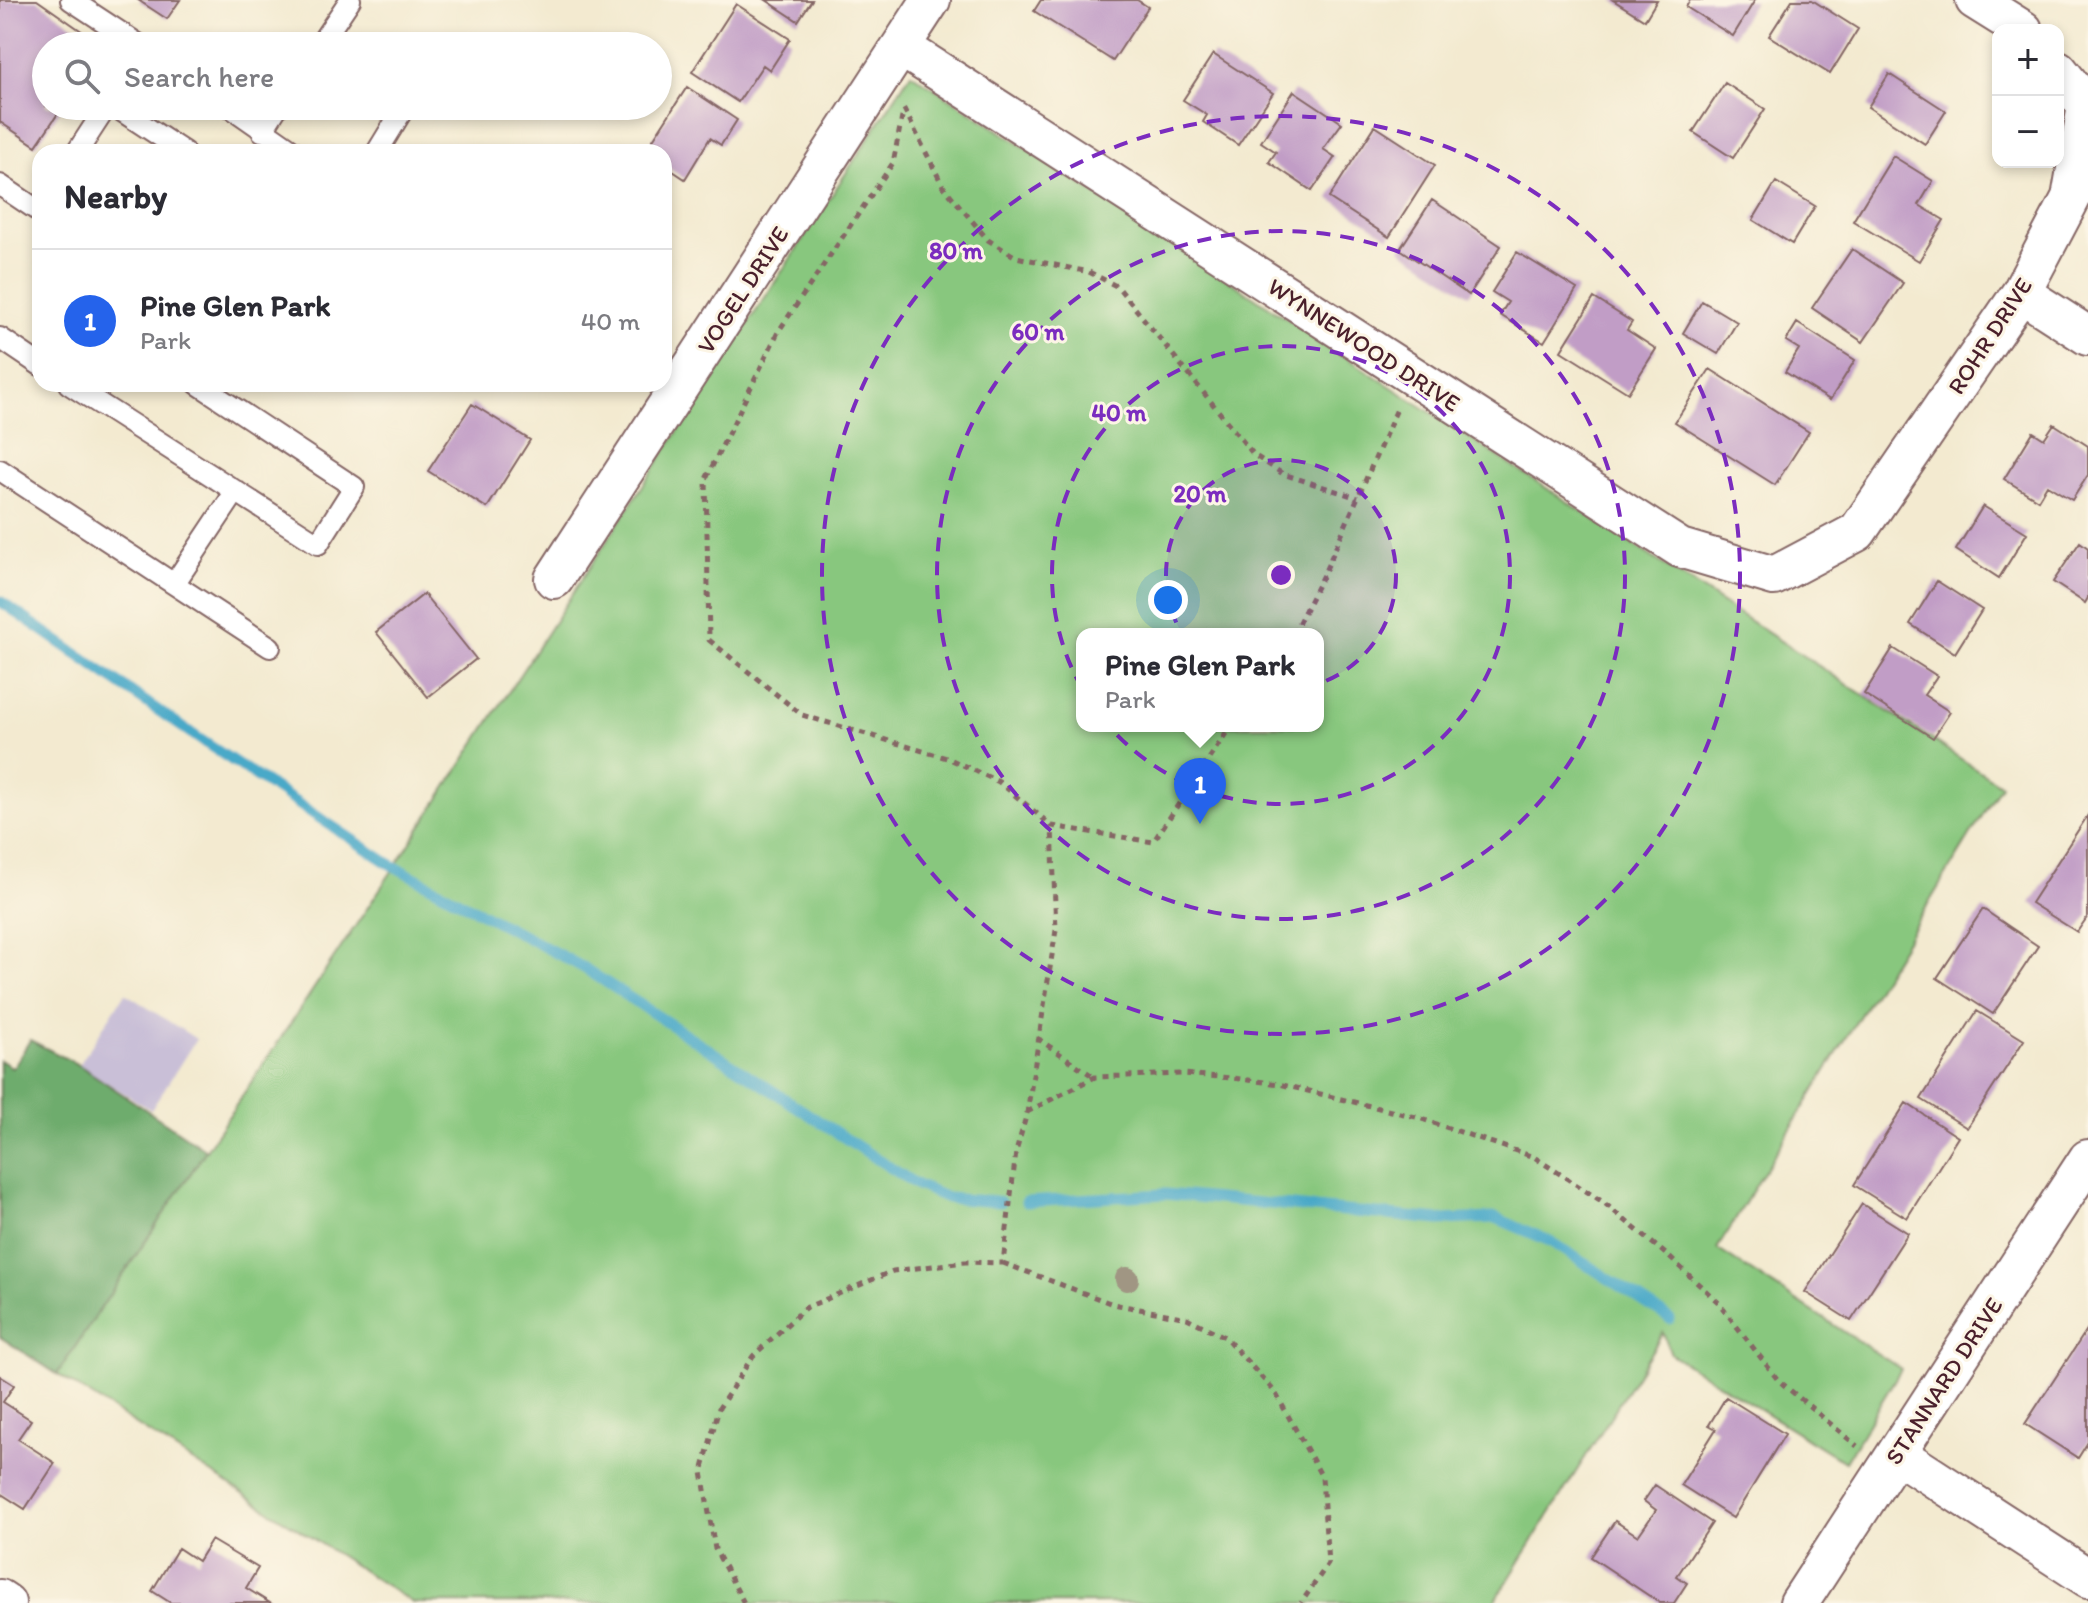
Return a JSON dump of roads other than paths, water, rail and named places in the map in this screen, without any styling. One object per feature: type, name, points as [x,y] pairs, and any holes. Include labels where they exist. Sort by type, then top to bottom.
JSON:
[{"type":"street","name":"VOGEL DRIVE","points":[[554,579],[931,0]]},
{"type":"street","points":[[1975,0],[2013,24]]},
{"type":"street","name":"WYNNEWOOD DRIVE","points":[[901,47],[1680,548],[1774,576],[1842,540]]},
{"type":"street","points":[[2064,77],[2087,106]]},
{"type":"street","name":"ROHR DRIVE","points":[[1842,540],[1857,532],[2021,293],[2071,198],[2087,106]]},
{"type":"street","points":[[2021,293],[2088,336]]},
{"type":"street","name":"STANNARD DRIVE","points":[[1799,1603],[2088,1159]]},
{"type":"street","points":[[1897,1454],[2088,1578]]},
{"type":"street","points":[[0,1599],[6,1603]]},
{"type":"lane","points":[[71,0],[120,32]]},
{"type":"lane","points":[[328,32],[350,0]]},
{"type":"lane","points":[[82,144],[98,120]]},
{"type":"lane","points":[[135,120],[172,144]]},
{"type":"lane","points":[[247,120],[282,144]]},
{"type":"lane","points":[[262,131],[269,120]]},
{"type":"lane","points":[[382,144],[396,120]]},
{"type":"lane","points":[[0,185],[32,205]]},
{"type":"lane","points":[[0,338],[32,360]]},
{"type":"lane","points":[[81,392],[318,544],[354,487],[210,392]]},
{"type":"lane","points":[[0,470],[270,647]]},
{"type":"lane","points":[[174,584],[236,491]]},
{"type":"waterway","points":[[0,601],[198,738],[388,863],[584,968],[917,1185],[947,1198],[1000,1202]]},
{"type":"waterway","points":[[1026,1202],[1165,1194],[1440,1220],[1496,1218],[1552,1242],[1670,1319]]},
{"type":"place","name":"Pine Glen Park","points":[[1200,824]]}]
